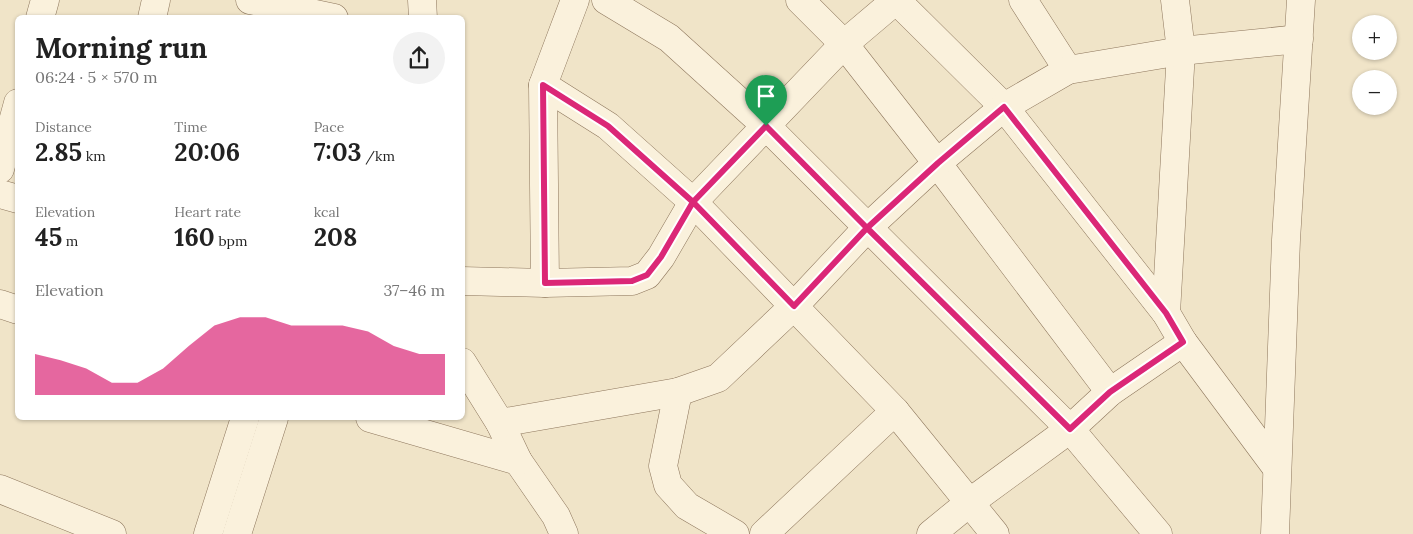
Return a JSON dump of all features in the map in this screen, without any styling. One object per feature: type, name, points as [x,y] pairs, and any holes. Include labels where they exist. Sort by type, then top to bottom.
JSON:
[{"type":"street","points":[[41,15],[45,0]]},
{"type":"street","points":[[153,15],[156,0]]},
{"type":"street","points":[[422,0],[423,15]]},
{"type":"street","points":[[545,283],[543,85],[575,0]]},
{"type":"street","points":[[606,0],[669,38],[766,126],[1070,429],[1158,534]]},
{"type":"street","points":[[800,0],[844,44],[938,163],[1110,392]]},
{"type":"street","points":[[465,281],[545,283],[632,281],[647,275],[661,257],[693,202],[844,44],[896,0],[1004,107],[1166,313],[1183,342],[1276,467]]},
{"type":"street","points":[[1022,0],[1068,70]]},
{"type":"street","points":[[1166,313],[1181,51],[1175,0]]},
{"type":"street","points":[[1275,534],[1276,467],[1286,240],[1301,0]]},
{"type":"street","points":[[265,5],[318,15]]},
{"type":"street","points":[[500,423],[678,392],[718,378],[794,306],[867,228],[938,163],[1004,107],[1068,70],[1181,51],[1299,40]]},
{"type":"street","points":[[543,85],[608,126],[693,202],[895,412],[995,534]]},
{"type":"street","points":[[0,169],[15,115]]},
{"type":"street","points":[[0,194],[15,198]]},
{"type":"street","points":[[0,304],[15,309]]},
{"type":"street","points":[[931,534],[969,503],[1070,429],[1110,392],[1183,342]]},
{"type":"street","points":[[465,367],[500,423],[518,461],[556,516],[564,534]]},
{"type":"street","points":[[678,392],[663,466],[668,484],[686,506],[735,534]]},
{"type":"street","points":[[764,534],[895,412]]},
{"type":"street","points":[[208,534],[245,420]]},
{"type":"street","points":[[237,534],[273,420]]},
{"type":"street","points":[[383,420],[437,428],[518,461]]},
{"type":"street","points":[[1,492],[112,534]]},
{"type":"route","points":[[766,126],[693,202],[661,257],[647,275],[632,281],[545,283],[543,85],[608,126],[693,202],[794,306],[867,228],[1070,429],[1110,392],[1183,342],[1166,313],[1004,107],[938,163],[867,228],[766,126]]}]
